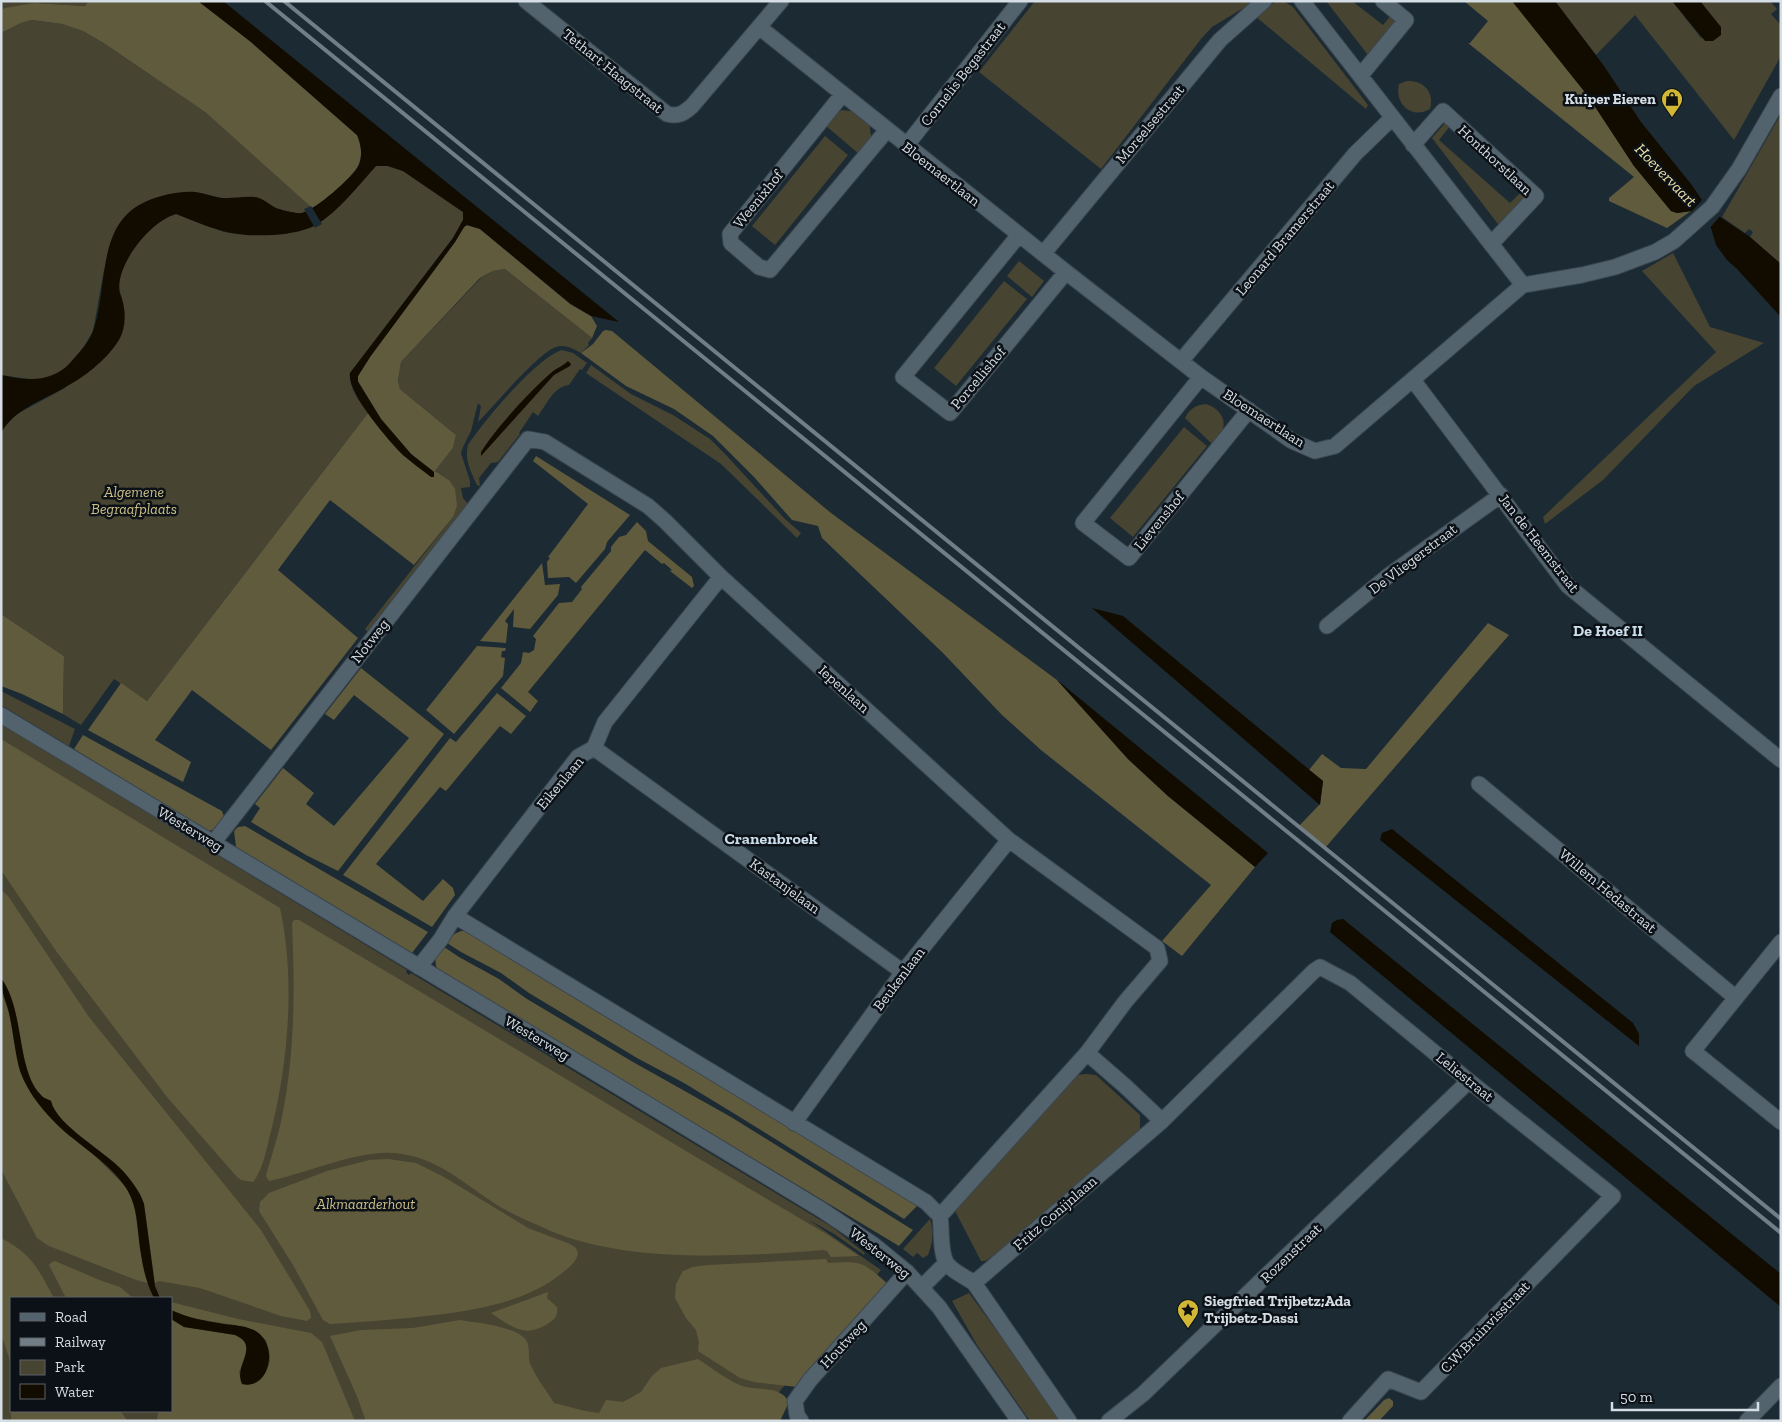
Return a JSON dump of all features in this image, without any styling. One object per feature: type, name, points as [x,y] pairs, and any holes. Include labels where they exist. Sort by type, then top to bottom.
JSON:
[{"type":"street","name":"Tethart Haagstraat","points":[[526,1],[667,114],[675,116],[682,114],[692,106],[759,28]]},
{"type":"street","points":[[759,28],[781,1]]},
{"type":"street","name":"Cornelis Begastraat","points":[[906,146],[1020,1]]},
{"type":"street","name":"Moreelsestraat","points":[[1043,254],[1220,40],[1264,1]]},
{"type":"street","points":[[1302,1],[1523,285],[1582,275],[1615,267],[1655,252],[1674,241],[1712,207],[1739,169],[1781,96]]},
{"type":"street","points":[[1361,75],[1406,20],[1383,1]]},
{"type":"street","name":"Bloemaertlaan","points":[[759,28],[906,146],[1201,377],[1292,441],[1315,451],[1335,446],[1523,285]]},
{"type":"street","name":"Weenixhof","points":[[842,95],[730,234],[731,243],[759,267],[770,270],[887,130]]},
{"type":"street","name":"Honthorstlaan","points":[[1414,145],[1443,110],[1536,196],[1492,244]]},
{"type":"street","name":"Leonard Bramerstraat","points":[[1181,361],[1355,154],[1392,118]]},
{"type":"street","name":"Porcellishof","points":[[1019,235],[903,377],[950,413],[1066,272]]},
{"type":"street","name":"Lievenshof","points":[[1201,377],[1083,523],[1129,558],[1249,410]]},
{"type":"street","name":"Jan de Heemstraat","points":[[1413,380],[1568,586],[1781,760]]},
{"type":"street","name":"Iepenlaan","points":[[528,439],[546,442],[648,506],[720,577],[1009,840],[1157,948],[1160,961],[1125,1002],[1088,1053]]},
{"type":"street","name":"Notweg","points":[[213,843],[528,439]]},
{"type":"street","name":"De Vliegerstraat","points":[[1327,626],[1388,576],[1501,495]]},
{"type":"street","name":"Eikenlaan","points":[[419,967],[441,939],[455,916],[578,757],[594,748],[605,722],[720,577]]},
{"type":"street","name":"Westerweg","points":[[1,715],[822,1210],[874,1245],[907,1272],[939,1307],[1019,1421]]},
{"type":"street","name":"Kastanjelaan","points":[[594,748],[903,972]]},
{"type":"street","name":"Willem Hedastraat","points":[[1479,784],[1736,998]]},
{"type":"street","name":"Beukenlaan","points":[[794,1123],[903,972],[1009,840]]},
{"type":"street","points":[[455,916],[926,1202],[940,1216],[942,1249],[946,1262],[954,1270],[974,1282],[1069,1421]]},
{"type":"street","points":[[1780,945],[1693,1051],[1781,1122]]},
{"type":"street","name":"Leliestraat","points":[[1314,971],[1320,967],[1350,983],[1613,1196]]},
{"type":"street","name":"Fritz Conijnlaan","points":[[974,1282],[1162,1121],[1314,971]]},
{"type":"street","points":[[940,1216],[1088,1053],[1162,1121]]},
{"type":"street","name":"Rozenstraat","points":[[1109,1421],[1143,1394],[1469,1081]]},
{"type":"street","name":"C.W.Bruinvisstraat","points":[[1350,1421],[1388,1379],[1421,1392],[1613,1196]]},
{"type":"street","points":[[922,1287],[946,1262]]},
{"type":"street","name":"Houtweg","points":[[801,1421],[797,1415],[795,1401],[810,1380],[907,1272]]},
{"type":"street","points":[[1747,1421],[1781,1386]]},
{"type":"green space","points":[[1,1],[88,1],[85,6],[34,3],[1,10]]},
{"type":"green space","points":[[88,1],[198,1],[251,42],[358,136],[361,154],[360,162],[355,171],[337,189],[312,208],[205,112],[83,31],[62,24],[32,20],[1,33],[1,10],[5,8],[34,3],[85,6]]},
{"type":"green space","points":[[1035,1],[1255,1],[1212,27],[1201,39],[1101,169],[979,72]]},
{"type":"green space","points":[[1276,1],[1285,2],[1293,7],[1368,105],[1366,109],[1255,16]]},
{"type":"green space","points":[[1326,1],[1352,1],[1383,25],[1393,13],[1399,18],[1368,55]]},
{"type":"green space","points":[[1464,1],[1512,1],[1588,96],[1634,166],[1671,211],[1677,213],[1691,211],[1667,228],[1609,201],[1609,198],[1634,177],[1468,43],[1488,21]]},
{"type":"green space","points":[[1555,1],[1672,1],[1701,38],[1720,27],[1700,1],[1770,1],[1777,9],[1771,14],[1781,25],[1781,56],[1734,140],[1635,15],[1596,55]]},
{"type":"green space","points":[[32,20],[62,24],[83,31],[105,44],[205,112],[312,208],[301,214],[277,209],[259,198],[222,198],[196,192],[176,193],[104,270],[93,331],[83,348],[64,370],[36,380],[1,375],[1,33]]},
{"type":"green space","points":[[1413,81],[1426,88],[1431,97],[1430,109],[1416,112],[1406,108],[1399,97],[1398,91],[1399,84]]},
{"type":"green space","points":[[842,110],[858,112],[869,122],[871,136],[869,143],[859,154],[825,125],[835,114]]},
{"type":"green space","points":[[1781,114],[1781,264],[1750,237],[1753,232],[1749,229],[1745,233],[1722,217]]},
{"type":"green space","points":[[1445,123],[1450,126],[1439,140],[1510,203],[1523,190],[1529,195],[1501,228],[1432,138]]},
{"type":"green space","points":[[825,136],[848,155],[775,245],[752,226]]},
{"type":"green space","name":"Algemene Begraafplaats","points":[[376,166],[387,166],[403,171],[463,212],[463,220],[453,238],[350,373],[353,389],[368,413],[147,701],[114,679],[81,725],[63,714],[64,656],[1,614],[1,433],[6,424],[17,414],[65,388],[122,298],[119,287],[126,261],[144,236],[165,218],[176,214],[224,232],[254,235],[287,234],[364,179]]},
{"type":"green space","points":[[467,225],[480,229],[570,304],[591,316],[597,326],[592,338],[505,269],[493,271],[480,278],[401,362],[398,381],[400,389],[456,435],[453,448],[435,471],[449,480],[455,489],[457,506],[453,517],[414,565],[330,500],[278,570],[358,638],[271,750],[192,690],[155,740],[191,762],[183,782],[88,730],[121,683],[147,701],[368,413],[404,456],[434,472],[411,454],[381,419],[358,381],[358,376]]},
{"type":"green space","points":[[1673,253],[1710,327],[1764,343],[1694,386],[1603,480],[1545,524],[1543,517],[1716,352],[1642,271]]},
{"type":"green space","points":[[1019,261],[1044,281],[1032,297],[1007,276]]},
{"type":"green space","points":[[505,269],[592,338],[588,343],[589,345],[581,353],[563,346],[548,351],[528,369],[478,422],[481,406],[478,403],[471,431],[461,453],[470,481],[470,487],[461,488],[463,498],[468,504],[369,633],[365,629],[453,517],[449,480],[435,471],[453,448],[456,435],[400,389],[398,381],[401,362],[481,278],[493,271]]},
{"type":"green space","points":[[1004,281],[1027,299],[956,386],[934,368]]},
{"type":"green space","points":[[603,331],[612,331],[831,513],[1057,680],[1128,759],[1168,796],[1255,867],[1182,956],[1162,941],[1211,885],[1041,750],[1002,715],[943,653],[822,538],[818,526],[792,520],[754,477],[713,436],[674,409],[626,386],[581,353],[593,344]]},
{"type":"green space","points":[[562,350],[573,353],[587,363],[582,370],[580,369],[569,385],[563,386],[555,393],[538,416],[533,412],[520,434],[498,462],[491,463],[479,478],[480,486],[477,485],[470,470],[467,455],[468,445],[486,421],[525,377],[551,355]]},
{"type":"green space","points":[[591,365],[631,394],[673,415],[710,439],[785,519],[801,533],[797,538],[721,464],[586,373]]},
{"type":"green space","points":[[1206,404],[1218,411],[1224,422],[1221,433],[1211,443],[1185,418],[1194,408]]},
{"type":"green space","points":[[1184,427],[1207,446],[1133,537],[1110,518]]},
{"type":"green space","points":[[536,456],[630,515],[607,542],[605,549],[576,583],[569,577],[548,578],[547,562],[550,558],[548,557],[588,504],[533,461]]},
{"type":"green space","points":[[637,522],[646,531],[648,541],[692,577],[694,586],[692,588],[670,571],[672,570],[664,563],[662,564],[645,550],[528,692],[538,701],[530,712],[501,688],[521,663],[523,652],[529,653],[534,650],[536,639],[533,636],[559,603],[572,602],[582,589],[581,587],[611,551],[611,547],[619,537],[626,535]]},
{"type":"green space","points":[[542,563],[545,585],[560,584],[558,595],[530,629],[513,627],[514,609],[505,621],[508,624],[506,643],[480,641]]},
{"type":"green space","points":[[1,614],[64,656],[63,714],[1,686]]},
{"type":"green space","points":[[1488,623],[1509,635],[1325,848],[1299,826],[1320,804],[1323,781],[1309,770],[1322,754],[1341,768],[1366,769]]},
{"type":"green space","points":[[477,646],[506,648],[505,651],[502,651],[501,657],[505,658],[503,676],[454,734],[426,710]]},
{"type":"green space","points":[[361,668],[444,734],[338,871],[306,855],[251,822],[260,808],[255,804],[283,768],[314,793],[306,804],[334,826],[409,738],[354,695],[334,720],[325,714]]},
{"type":"green space","points":[[1,691],[75,729],[69,746],[1,705]]},
{"type":"green space","points":[[497,693],[526,716],[511,734],[500,726],[446,791],[440,787],[376,864],[423,901],[443,879],[453,888],[455,895],[432,927],[343,875],[450,738],[456,742]]},
{"type":"green space","name":"Alkmaarderhout","points":[[1,724],[407,970],[406,972],[409,975],[411,973],[832,1227],[865,1253],[864,1255],[834,1234],[809,1220],[881,1270],[755,1421],[2,1421]]},
{"type":"green space","points":[[83,735],[222,811],[225,819],[215,829],[209,831],[74,749]]},
{"type":"green space","points":[[1,739],[280,908],[288,965],[288,1024],[276,1111],[261,1167],[253,1182],[241,1180],[237,1177],[167,1097],[56,951],[1,870]]},
{"type":"green space","points":[[245,826],[428,932],[412,953],[236,847],[234,831],[238,827]]},
{"type":"green space","points":[[1,890],[8,896],[89,1017],[261,1230],[310,1311],[311,1318],[307,1321],[281,1316],[200,1288],[159,1281],[155,1283],[144,1204],[140,1193],[103,1154],[68,1126],[53,1110],[51,1101],[44,1098],[33,1084],[24,1055],[14,1006],[9,991],[1,978]]},
{"type":"green space","points":[[294,920],[299,920],[365,959],[828,1235],[859,1256],[831,1257],[827,1251],[823,1250],[755,1255],[680,1255],[606,1247],[572,1239],[524,1219],[500,1207],[462,1180],[439,1167],[427,1161],[402,1154],[370,1154],[353,1157],[269,1181],[266,1176],[280,1124],[292,1045],[294,972],[292,923]]},
{"type":"green space","points":[[465,931],[919,1204],[904,1219],[684,1083],[637,1058],[529,993],[501,973],[447,943],[454,934]]},
{"type":"green space","points":[[444,947],[633,1062],[731,1117],[913,1230],[899,1246],[438,969],[435,957]]},
{"type":"green space","points":[[1,991],[10,1016],[14,1042],[30,1092],[126,1187],[134,1203],[141,1255],[148,1283],[49,1246],[37,1238],[5,1177],[1,1168]]},
{"type":"green space","points":[[1076,1075],[1096,1075],[1140,1115],[1140,1131],[1006,1248],[985,1261],[981,1261],[954,1209]]},
{"type":"green space","points":[[388,1159],[416,1163],[444,1177],[528,1228],[570,1244],[576,1248],[578,1254],[575,1260],[561,1274],[547,1284],[502,1303],[436,1315],[330,1324],[323,1320],[293,1265],[259,1211],[260,1202],[269,1193],[327,1171],[369,1160]]},
{"type":"green space","points":[[930,1219],[932,1237],[928,1255],[923,1258],[917,1253],[913,1257],[903,1249]]},
{"type":"green space","points":[[1,1238],[21,1250],[28,1257],[39,1271],[53,1297],[10,1297],[10,1361],[1,1333]]},
{"type":"green space","points":[[826,1259],[828,1263],[848,1262],[861,1264],[888,1284],[797,1387],[754,1382],[740,1378],[698,1351],[699,1342],[696,1330],[686,1318],[675,1298],[676,1284],[683,1271],[693,1267],[708,1265]]},
{"type":"green space","points":[[55,1261],[120,1287],[132,1297],[65,1297],[49,1265]]},
{"type":"green space","points":[[548,1292],[547,1298],[557,1307],[557,1314],[555,1318],[540,1328],[525,1331],[512,1327],[491,1313]]},
{"type":"green space","points":[[969,1293],[1063,1421],[1030,1421],[977,1345],[952,1301]]},
{"type":"green space","points":[[172,1302],[238,1319],[311,1333],[322,1342],[355,1421],[157,1421],[158,1412],[172,1412],[172,1320],[184,1327],[235,1335],[245,1341],[247,1353],[239,1372],[242,1384],[248,1385],[258,1381],[266,1373],[270,1362],[266,1340],[246,1327],[191,1318],[172,1310]]},
{"type":"green space","points":[[460,1320],[505,1328],[521,1335],[527,1343],[531,1366],[554,1403],[585,1411],[599,1413],[606,1400],[623,1402],[641,1392],[652,1376],[661,1368],[698,1359],[742,1386],[780,1393],[789,1402],[780,1421],[366,1421],[330,1336],[361,1330],[413,1328]]},
{"type":"green space","points":[[1389,1398],[1393,1401],[1393,1406],[1379,1421],[1364,1421],[1384,1400]]},
{"type":"green space","points":[[11,1412],[122,1412],[127,1421],[11,1421]]},
{"type":"water","points":[[198,1],[223,1],[619,322],[591,316],[571,304],[480,229],[467,225],[464,227],[358,376],[358,382],[381,419],[411,454],[434,472],[434,477],[431,477],[406,458],[388,439],[362,404],[351,382],[350,373],[453,238],[463,220],[463,212],[403,171],[388,166],[376,166],[333,213],[316,225],[296,232],[244,235],[211,228],[176,214],[166,218],[156,225],[138,244],[124,267],[119,289],[125,320],[121,335],[114,348],[101,362],[78,380],[20,412],[6,425],[1,433],[1,375],[39,379],[56,374],[71,362],[89,340],[98,314],[106,258],[111,240],[119,224],[130,211],[158,197],[189,192],[221,198],[255,197],[276,208],[302,213],[316,206],[333,192],[359,165],[361,150],[357,135],[251,42]]},
{"type":"water","name":"Hoevervaart","points":[[1512,1],[1555,1],[1604,66],[1641,122],[1702,200],[1720,217],[1750,237],[1781,264],[1781,317],[1727,260],[1716,245],[1711,228],[1692,211],[1677,213],[1671,211],[1634,166],[1588,96]]},
{"type":"water","points":[[1672,1],[1700,1],[1721,27],[1721,35],[1713,41],[1705,41]]},
{"type":"water","points":[[568,361],[571,364],[570,366],[554,375],[481,456],[481,452],[488,442],[514,410],[543,380]]},
{"type":"water","points":[[1092,608],[1123,616],[1323,781],[1320,805]]},
{"type":"water","points":[[1057,680],[1268,853],[1255,867],[1168,796],[1128,759]]},
{"type":"water","points":[[1392,829],[1633,1023],[1639,1034],[1639,1046],[1380,840],[1382,833]]},
{"type":"water","points":[[1343,919],[1781,1274],[1781,1307],[1330,932],[1332,923]]},
{"type":"water","points":[[1,978],[9,991],[14,1006],[24,1055],[33,1084],[42,1096],[51,1101],[62,1120],[123,1171],[140,1195],[144,1204],[155,1286],[160,1297],[154,1297],[147,1282],[135,1212],[126,1188],[113,1172],[51,1119],[38,1104],[23,1080]]},
{"type":"water","points":[[172,1310],[197,1319],[254,1330],[262,1336],[267,1345],[269,1355],[265,1373],[252,1384],[242,1384],[240,1377],[246,1345],[242,1339],[235,1335],[184,1327],[172,1320]]},
{"type":"pier","points":[[1703,199],[1721,215],[1709,229],[1691,212]]},
{"type":"pier","points":[[311,206],[322,224],[315,228],[304,209]]},
{"type":"railway","points":[[265,1],[1781,1233]]},
{"type":"railway","points":[[284,1],[1781,1219]]},
{"type":"place","name":"Kuiper Eieren","points":[[1672,118]]},
{"type":"place","name":"Siegfried Trijbetz;Ada Trijbetz-Dassi","points":[[1188,1329]]},
{"type":"district","name":"De Hoef II","points":[[1608,630]]},
{"type":"district","name":"Cranenbroek","points":[[771,838]]}]
